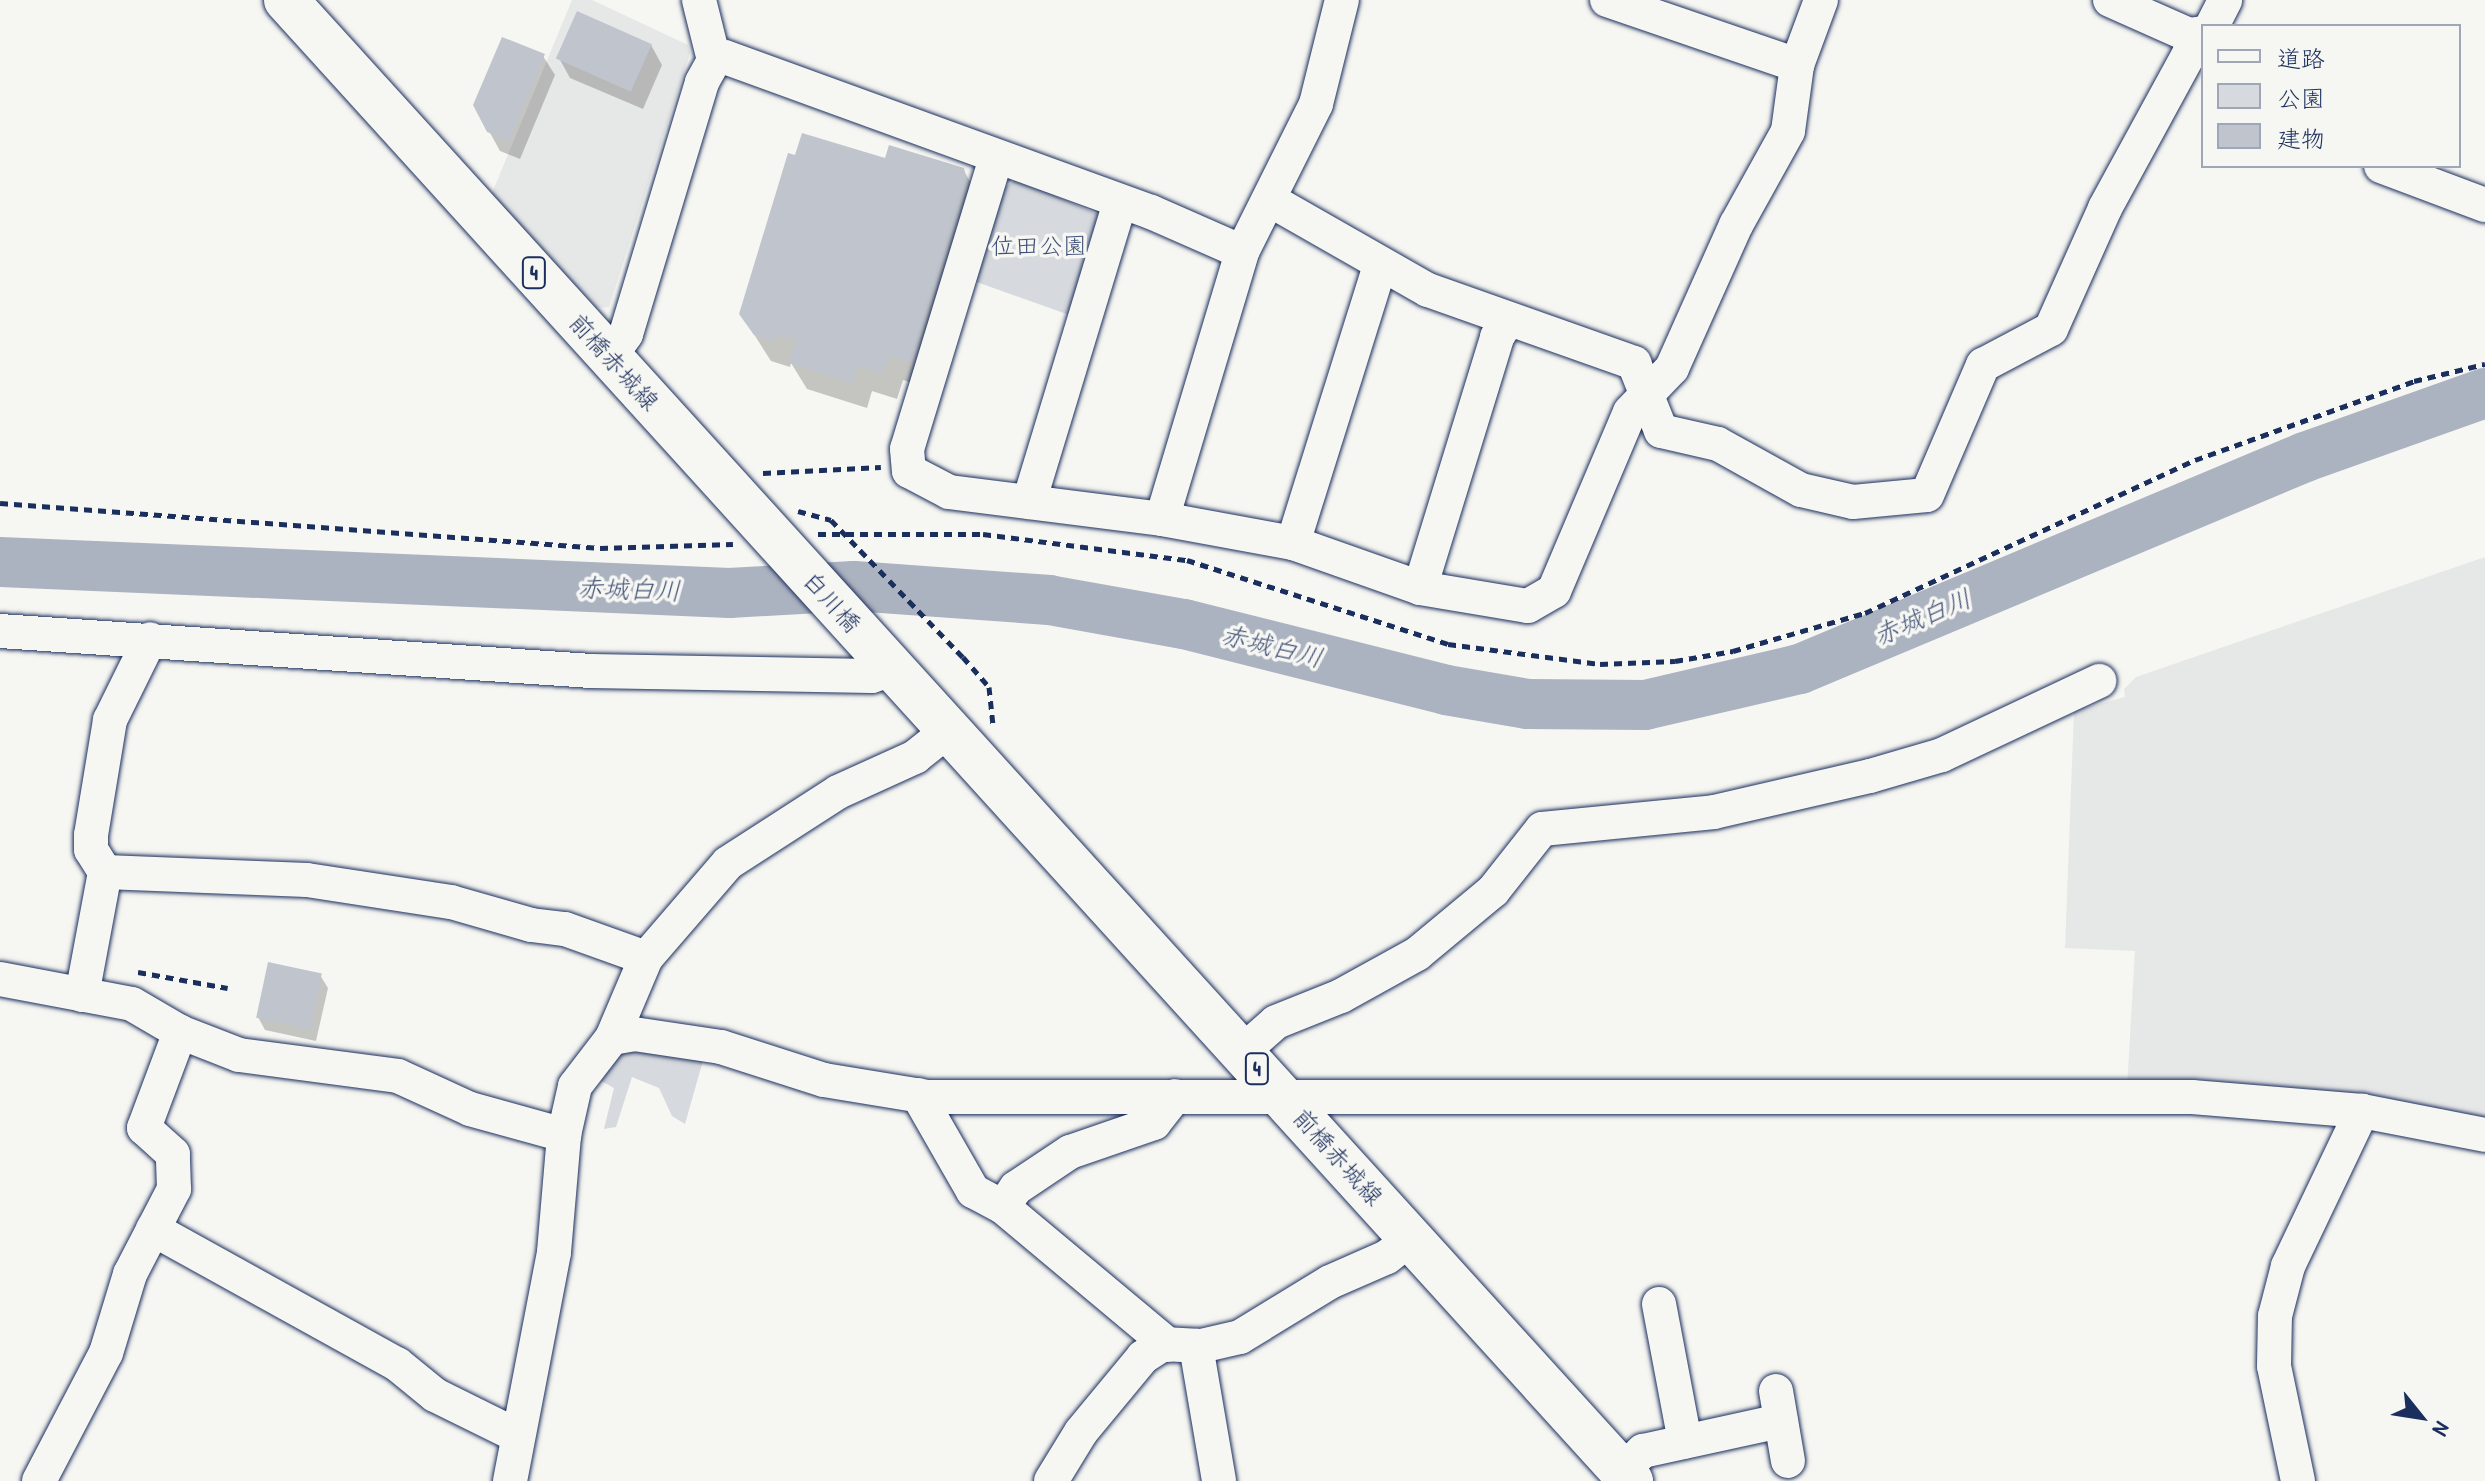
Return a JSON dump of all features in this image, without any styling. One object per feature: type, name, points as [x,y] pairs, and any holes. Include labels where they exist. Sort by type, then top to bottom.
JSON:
[{"type":"main road","name":"前橋赤城線","points":[[286,0],[610,357],[783,531]]},
{"type":"main road","name":"白川橋","points":[[783,531],[887,663]]},
{"type":"main road","name":"前橋赤城線","points":[[887,663],[1626,1476]]},
{"type":"street","points":[[610,357],[626,334],[708,71],[699,0]]},
{"type":"street","points":[[1162,519],[1242,252],[1316,104],[1342,0]]},
{"type":"street","points":[[1607,0],[1797,65]]},
{"type":"street","points":[[996,158],[906,464],[915,476],[949,492],[1162,519],[1293,543],[1420,588],[1528,606],[1554,591],[1630,412],[1672,368],[1736,225],[1788,131],[1797,65],[1821,0]]},
{"type":"street","points":[[2110,0],[2189,35],[2201,36]]},
{"type":"street","points":[[2213,24],[2225,0]]},
{"type":"street","points":[[1270,200],[1380,266],[1461,305],[1634,363],[1649,394],[1661,431],[1718,444],[1801,490],[1853,502],[1927,495],[1983,365],[2051,329],[2105,208],[2189,54],[2201,39]]},
{"type":"street","points":[[708,71],[741,59],[996,158],[1120,202],[1242,252]]},
{"type":"street","points":[[2386,168],[2485,205]]},
{"type":"street","points":[[1029,502],[1120,202]]},
{"type":"street","points":[[1293,543],[1380,266]]},
{"type":"street","points":[[1420,588],[1497,337],[1508,320]]},
{"type":"street","points":[[0,631],[591,671],[872,676],[887,663]]},
{"type":"street","points":[[85,978],[105,872],[91,850],[91,835],[110,720],[150,639]]},
{"type":"street","points":[[1242,1052],[1276,1022],[1341,996],[1417,954],[1493,891],[1542,829],[1714,812],[1857,779],[1942,755],[2099,681]]},
{"type":"street","points":[[510,1481],[516,1435],[554,1252],[564,1135],[575,1086],[612,1038],[646,958],[728,863],[838,792],[915,757],[949,730]]},
{"type":"street","points":[[105,872],[307,880],[451,902],[531,925],[565,929],[646,958]]},
{"type":"street","points":[[0,979],[85,978],[180,1032],[239,1055],[398,1076],[470,1109],[564,1135]]},
{"type":"street","points":[[39,1481],[106,1353],[130,1274],[174,1189],[173,1154],[144,1128],[180,1032]]},
{"type":"street","points":[[612,1038],[634,1034],[698,1042],[824,1080],[918,1095],[2192,1097],[2362,1111],[2485,1135]]},
{"type":"street","points":[[918,1095],[973,1191],[1003,1207],[1182,1345],[1219,1481]]},
{"type":"street","points":[[1003,1207],[1016,1188],[1070,1152],[1154,1123],[1175,1096]]},
{"type":"street","points":[[2296,1469],[2274,1366],[2275,1316],[2288,1266],[2362,1111]]},
{"type":"street","points":[[153,1229],[397,1364],[435,1395],[516,1435]]},
{"type":"street","points":[[1051,1481],[1081,1432],[1143,1357],[1182,1345],[1240,1337],[1330,1282],[1387,1257],[1411,1238]]},
{"type":"street","points":[[1659,1304],[1685,1442]]},
{"type":"street","points":[[1626,1476],[1643,1451],[1685,1442],[1779,1406],[1788,1461]]},
{"type":"path","points":[[783,531],[983,534],[1171,558],[1364,614],[1448,644],[1600,664],[1675,661],[1733,651],[1865,613],[2195,460],[2414,381],[2485,364]]},
{"type":"path","points":[[749,473],[906,464]]},
{"type":"path","points":[[0,503],[600,548],[719,546],[831,520],[989,687],[995,742]]},
{"type":"path","points":[[85,978],[228,988]]},
{"type":"shaded area","points":[[572,0],[592,0],[688,45],[690,53],[609,307],[596,308],[490,198]]},
{"type":"shaded area","points":[[2485,557],[2485,1123],[2127,1088],[2135,951],[2065,948],[2074,711],[2125,697],[2124,689],[2136,677]]},
{"type":"green space","name":"位田公園","points":[[1017,179],[1101,216],[1075,317],[971,280],[998,192]]},
{"type":"green space","points":[[624,1048],[706,1050],[685,1124],[672,1116],[659,1088],[632,1077],[616,1127],[604,1129],[614,1088],[592,1076]]},
{"type":"building","points":[[577,11],[652,44],[631,92],[556,59]]},
{"type":"building","points":[[502,37],[545,54],[509,141],[487,132],[473,105]]},
{"type":"building","points":[[802,133],[885,158],[889,145],[964,168],[967,181],[911,362],[889,356],[883,374],[857,366],[852,383],[789,363],[797,340],[778,335],[775,342],[754,335],[739,314],[788,153],[795,155]]},
{"type":"building","points":[[268,962],[322,973],[310,1029],[256,1018]]},
{"type":"waterway","name":"赤城白川","points":[[0,562],[729,593],[854,586],[1049,600],[1184,624],[1446,690],[1528,704],[1645,705],[1800,669],[2305,457],[2485,393]]}]
